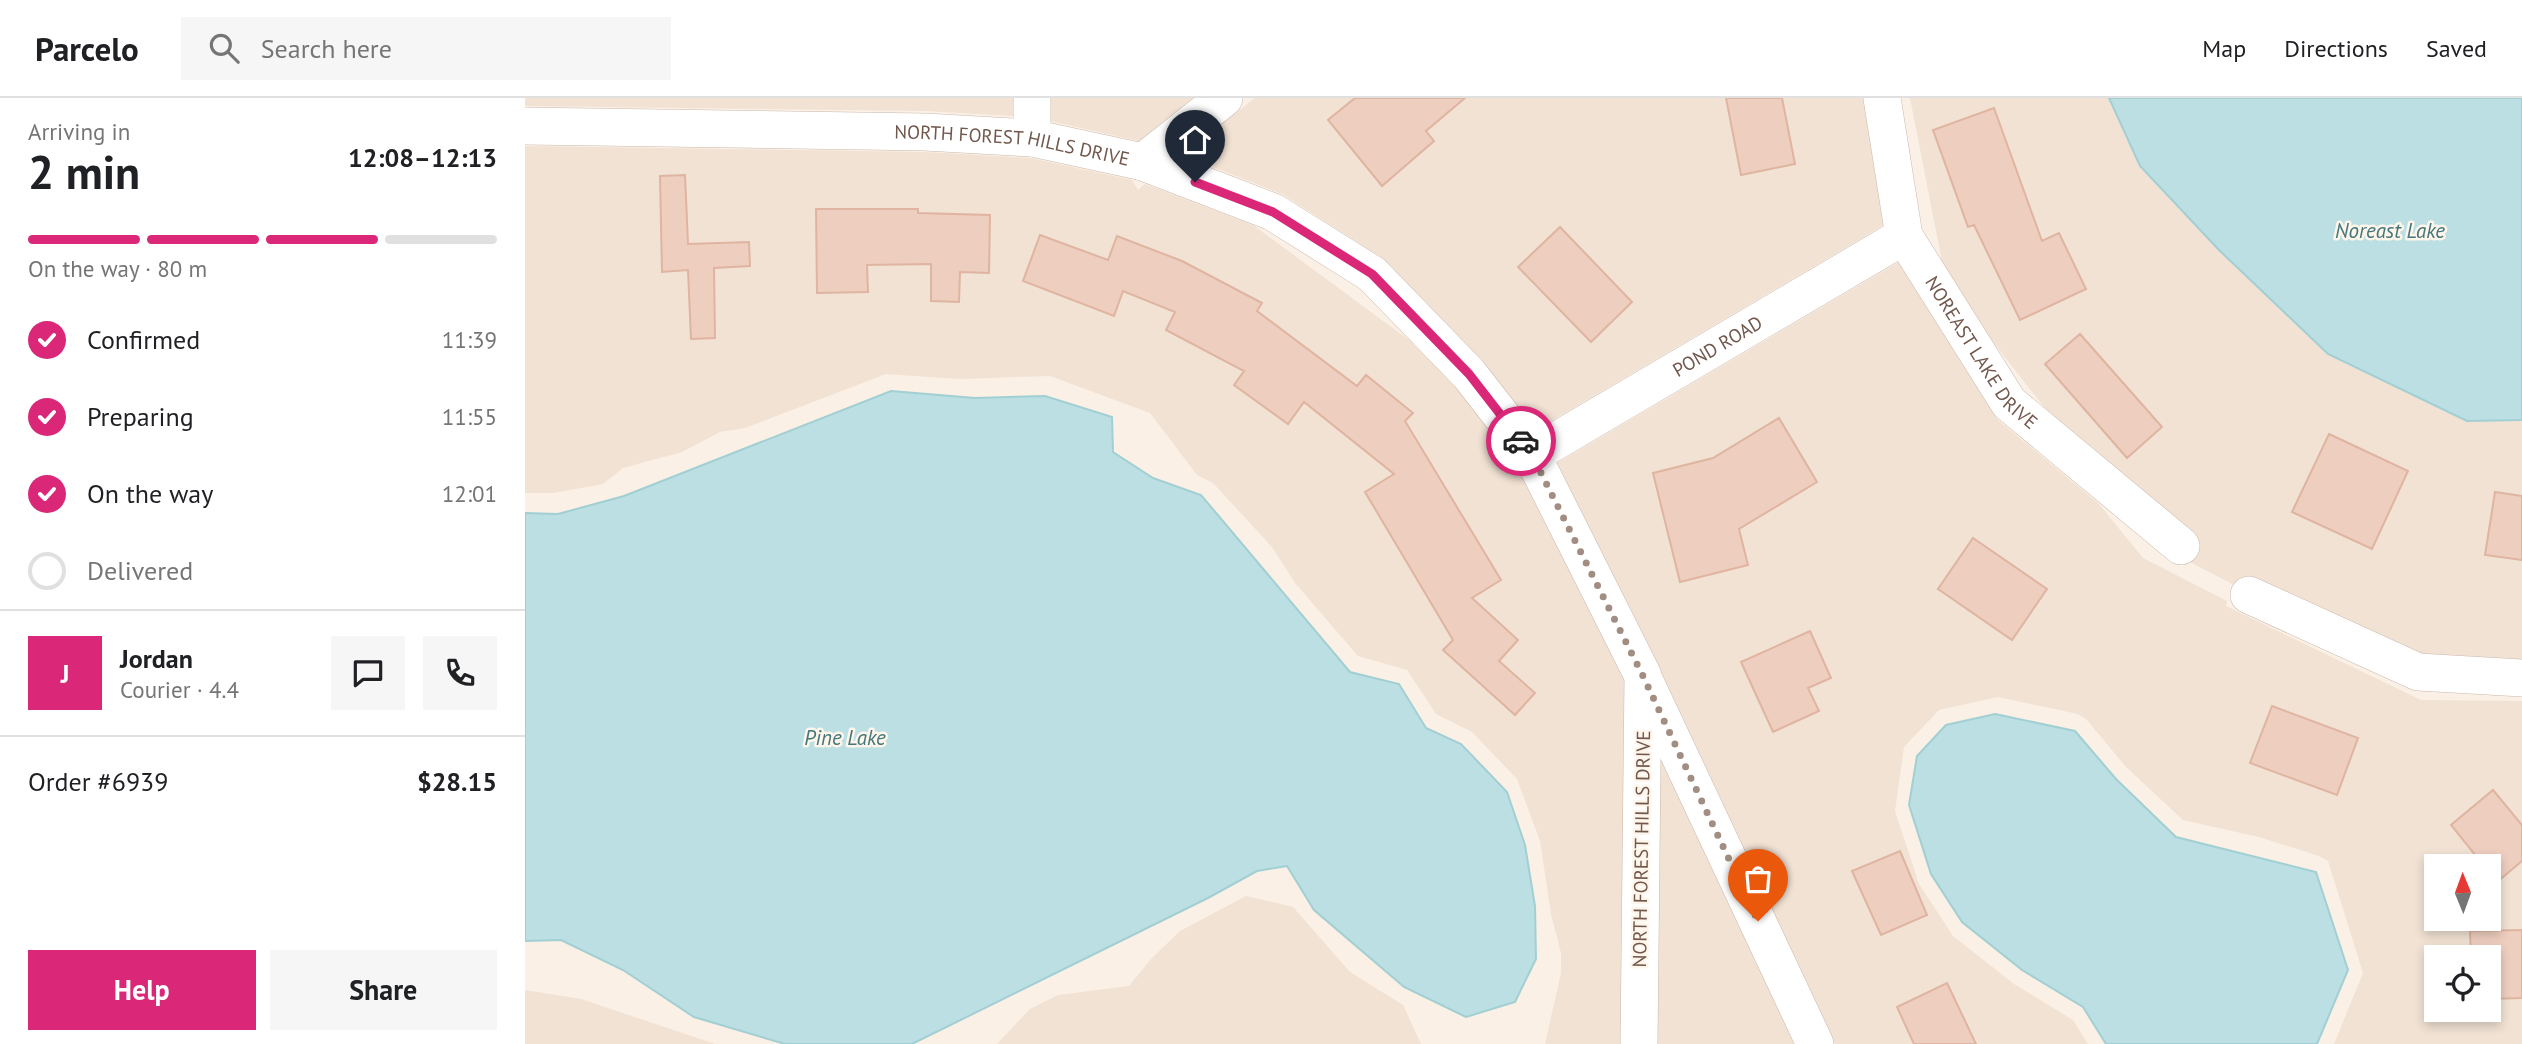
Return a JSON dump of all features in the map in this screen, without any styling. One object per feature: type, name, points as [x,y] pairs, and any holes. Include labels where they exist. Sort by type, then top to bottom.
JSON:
[{"type":"street","points":[[1032,98],[1032,138]]},
{"type":"street","points":[[1143,162],[1224,98]]},
{"type":"street","name":"NOREAST LAKE DRIVE","points":[[1882,98],[1904,236],[2009,403],[2181,546]]},
{"type":"street","name":"NORTH FOREST HILLS DRIVE","points":[[525,126],[925,132],[1032,138],[1143,162],[1273,212],[1372,274],[1469,374],[1532,455],[1643,676],[1639,1044]]},
{"type":"street","name":"POND ROAD","points":[[1532,455],[1904,236]]},
{"type":"street","points":[[2249,595],[2418,672],[2522,678]]},
{"type":"street","points":[[1643,676],[1815,1044]]},
{"type":"shaded area","points":[[525,98],[1014,98],[1014,116],[925,111],[525,106]]},
{"type":"shaded area","points":[[1050,98],[1193,98],[1139,141],[1050,121]]},
{"type":"shaded area","points":[[1255,98],[1863,98],[1884,225],[1536,430],[1481,359],[1381,257],[1282,194],[1182,155]]},
{"type":"shaded area","points":[[1910,98],[2522,98],[2522,684],[2428,685],[2149,541],[1946,282]]},
{"type":"shaded area","points":[[525,146],[924,152],[1030,158],[1132,180],[1138,190],[1145,184],[1253,225],[1409,340],[1456,388],[1517,466],[1625,681],[1621,1044],[1545,1044],[1561,973],[1561,953],[1551,914],[1540,841],[1517,779],[1472,732],[1436,714],[1407,670],[1358,656],[1295,583],[1272,547],[1213,483],[1197,475],[1150,413],[1050,376],[959,379],[886,374],[745,428],[720,432],[682,452],[623,468],[603,484],[553,493],[525,493]]},
{"type":"shaded area","points":[[1899,262],[1998,420],[2099,504],[2143,558],[2227,601],[2226,606],[2421,700],[2522,701],[2522,1044],[2334,1044],[2363,973],[2328,861],[2259,837],[2183,820],[2126,767],[2086,719],[2078,714],[1998,697],[1939,710],[1904,747],[1895,811],[1919,884],[1953,936],[2014,984],[2073,1020],[2088,1044],[1835,1044],[1650,648],[1557,463]]},
{"type":"shaded area","points":[[1660,756],[1795,1044],[1657,1044]]},
{"type":"shaded area","points":[[1246,896],[1293,907],[1350,972],[1403,1005],[1421,1044],[997,1044],[1030,1009],[1058,995],[1129,986],[1151,959],[1180,931]]},
{"type":"shaded area","points":[[525,990],[581,999],[715,1044],[525,1044]]},
{"type":"water","name":"Noreast Lake","points":[[2109,98],[2522,98],[2522,420],[2467,421],[2328,354],[2219,250],[2140,166]]},
{"type":"water","name":"Pine Lake","points":[[891,391],[975,398],[1045,396],[1112,417],[1113,452],[1153,478],[1201,495],[1350,672],[1399,684],[1426,728],[1461,744],[1507,792],[1525,845],[1535,906],[1536,959],[1515,1002],[1466,1017],[1404,987],[1314,910],[1287,866],[1257,871],[1208,898],[912,1044],[785,1044],[694,1017],[623,970],[561,940],[525,941],[525,513],[558,514],[624,496]]},
{"type":"water","points":[[1995,714],[2075,731],[2116,779],[2176,837],[2316,872],[2348,970],[2317,1044],[2106,1044],[2083,1007],[2022,970],[1962,922],[1931,874],[1909,805],[1917,756],[1946,725]]},
{"type":"building","points":[[1355,98],[1465,98],[1426,131],[1434,141],[1382,186],[1328,120]]},
{"type":"building","points":[[1726,98],[1782,98],[1795,164],[1741,175]]},
{"type":"building","points":[[1994,108],[2042,241],[2059,233],[2086,289],[2020,320],[1974,225],[1968,227],[1933,130]]},
{"type":"building","points":[[685,175],[688,244],[749,242],[750,266],[714,268],[715,338],[691,339],[688,270],[662,272],[660,176]]},
{"type":"building","points":[[816,209],[918,209],[918,213],[990,215],[989,273],[960,272],[959,302],[931,301],[931,264],[867,265],[868,292],[817,293]]},
{"type":"building","points":[[1560,227],[1632,302],[1591,342],[1518,267]]},
{"type":"building","points":[[1040,235],[1108,260],[1117,236],[1182,261],[1262,303],[1257,311],[1357,386],[1366,375],[1413,413],[1405,421],[1501,580],[1472,598],[1518,640],[1499,661],[1535,693],[1515,715],[1443,650],[1453,640],[1365,492],[1394,474],[1304,402],[1288,424],[1234,385],[1244,371],[1166,330],[1175,312],[1123,291],[1114,316],[1023,281]]},
{"type":"building","points":[[2080,334],[2162,427],[2127,458],[2045,364]]},
{"type":"building","points":[[1779,418],[1817,482],[1739,529],[1748,565],[1680,582],[1653,473],[1713,458]]},
{"type":"building","points":[[2329,434],[2408,471],[2372,549],[2292,512]]},
{"type":"building","points":[[2495,492],[2522,496],[2522,560],[2485,555]]},
{"type":"building","points":[[1973,538],[2047,589],[2012,640],[1938,589]]},
{"type":"building","points":[[1810,631],[1831,678],[1808,688],[1819,711],[1773,732],[1741,662]]},
{"type":"building","points":[[2272,706],[2358,738],[2337,795],[2250,763]]},
{"type":"building","points":[[2493,790],[2522,825],[2522,861],[2501,879],[2501,854],[2474,854],[2451,825]]},
{"type":"building","points":[[1900,851],[1927,915],[1881,935],[1852,871]]},
{"type":"building","points":[[2522,930],[2522,998],[2501,999],[2501,945],[2471,945],[2470,931]]},
{"type":"building","points":[[1947,983],[1976,1044],[1914,1044],[1897,1007]]},
{"type":"way so far","points":[[1521,441],[1532,455],[1643,676],[1758,921]]},
{"type":"route","points":[[1195,182],[1273,212],[1372,274],[1469,374],[1521,441]]}]
